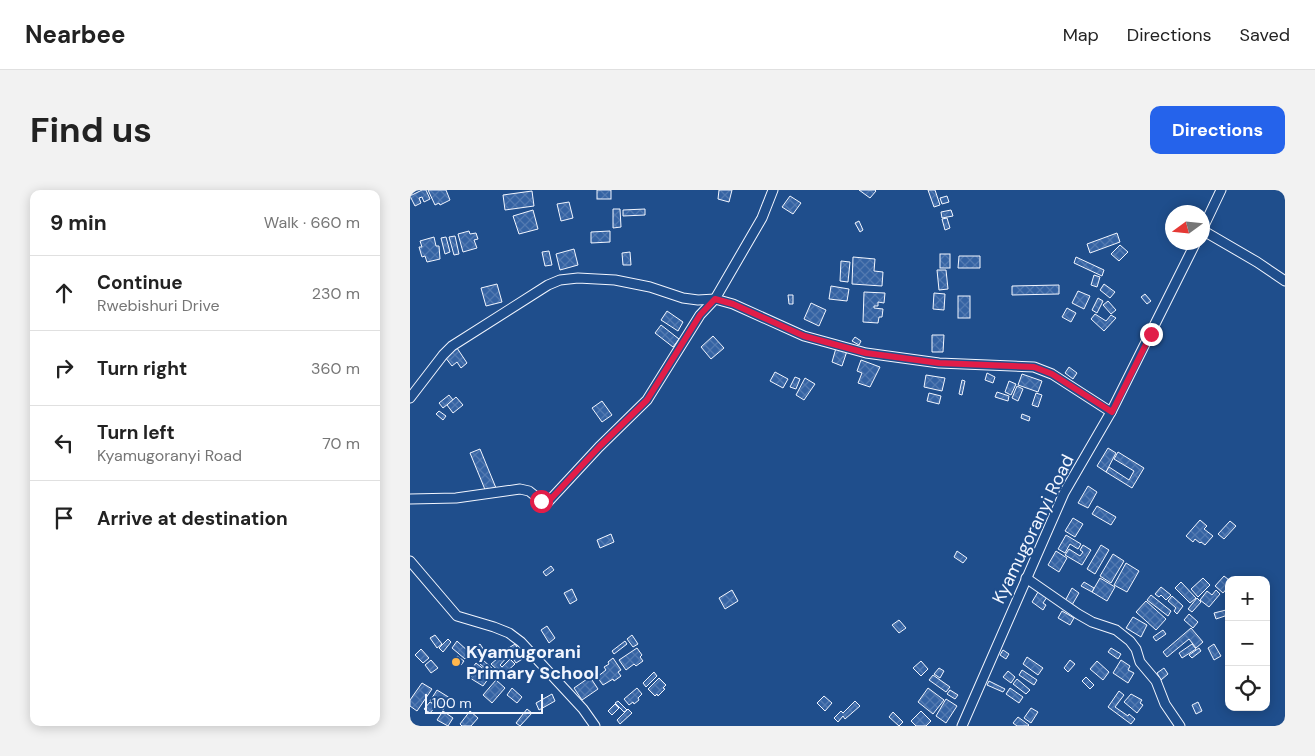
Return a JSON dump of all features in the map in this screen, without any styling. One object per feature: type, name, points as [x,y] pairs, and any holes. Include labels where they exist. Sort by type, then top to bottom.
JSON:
[{"type":"street","points":[[410,499],[456,498],[520,489],[532,493],[543,502],[548,502],[599,447],[647,400],[700,315],[715,299],[762,218],[773,190]]},
{"type":"street","points":[[1210,213],[1221,190]]},
{"type":"street","points":[[1210,235],[1285,281]]},
{"type":"street","name":"Kyamugoranyi Road","points":[[962,726],[1064,493],[1112,412],[1192,250]]},
{"type":"street","points":[[410,398],[452,346],[529,296],[560,280],[578,278],[615,280],[650,287],[682,298],[698,300],[715,299],[733,304],[804,336],[866,353],[939,363],[1034,367],[1052,374],[1112,412]]},
{"type":"street","points":[[410,562],[457,616],[494,627],[521,642],[583,709],[595,726]]},
{"type":"street","points":[[1026,578],[1078,614],[1092,622],[1116,630],[1130,641],[1136,649],[1140,662],[1156,681],[1165,704],[1180,726]]},
{"type":"building","points":[[426,190],[430,199],[424,202],[422,197],[419,198],[421,203],[415,206],[410,196]]},
{"type":"building","points":[[428,190],[446,190],[450,200],[440,205],[439,203],[435,205]]},
{"type":"building","points":[[597,190],[611,190],[611,199],[597,199]]},
{"type":"building","points":[[719,190],[732,190],[729,202],[718,199]]},
{"type":"building","points":[[859,190],[875,190],[876,191],[870,198]]},
{"type":"building","points":[[928,190],[935,190],[940,205],[934,207]]},
{"type":"building","points":[[532,191],[534,206],[505,210],[503,195]]},
{"type":"building","points":[[790,196],[801,203],[793,214],[782,207]]},
{"type":"building","points":[[947,196],[949,202],[942,204],[940,198]]},
{"type":"building","points":[[569,202],[573,218],[561,221],[557,204]]},
{"type":"building","points":[[613,209],[620,209],[621,227],[613,228]]},
{"type":"building","points":[[645,209],[645,215],[623,216],[623,210]]},
{"type":"building","points":[[533,210],[538,229],[519,234],[513,216]]},
{"type":"building","points":[[951,210],[953,216],[942,218],[941,212]]},
{"type":"building","points":[[947,218],[950,228],[945,230],[942,219]]},
{"type":"building","points":[[859,221],[863,230],[860,232],[855,223]]},
{"type":"building","points":[[469,231],[470,234],[476,233],[478,239],[474,240],[477,248],[463,252],[458,234]]},
{"type":"building","points":[[610,231],[610,242],[591,243],[591,232]]},
{"type":"building","points":[[1117,233],[1120,242],[1090,253],[1087,244]]},
{"type":"building","points":[[455,236],[459,254],[454,255],[449,237]]},
{"type":"building","points":[[434,237],[436,246],[439,246],[440,259],[427,262],[425,256],[422,257],[419,247],[422,247],[420,241]]},
{"type":"building","points":[[446,237],[450,252],[445,254],[441,238]]},
{"type":"building","points":[[1120,245],[1128,252],[1119,261],[1111,254]]},
{"type":"building","points":[[574,249],[578,265],[560,270],[556,254]]},
{"type":"building","points":[[549,251],[552,265],[545,266],[542,252]]},
{"type":"building","points":[[630,252],[631,265],[623,265],[622,253]]},
{"type":"building","points":[[940,254],[950,254],[950,268],[940,268]]},
{"type":"building","points":[[959,256],[980,256],[980,268],[958,268]]},
{"type":"building","points":[[853,257],[875,259],[874,271],[883,272],[882,286],[852,284]]},
{"type":"building","points":[[1076,257],[1104,270],[1102,276],[1074,263]]},
{"type":"building","points":[[841,261],[850,262],[848,282],[840,281]]},
{"type":"building","points":[[937,270],[946,270],[948,289],[939,290]]},
{"type":"building","points":[[1094,275],[1100,277],[1097,287],[1091,285]]},
{"type":"building","points":[[497,284],[502,302],[486,306],[481,288]]},
{"type":"building","points":[[1104,284],[1115,292],[1110,298],[1100,290]]},
{"type":"building","points":[[1059,285],[1059,294],[1012,295],[1012,286]]},
{"type":"building","points":[[831,286],[849,289],[847,301],[829,299]]},
{"type":"building","points":[[1078,291],[1090,296],[1084,309],[1072,303]]},
{"type":"building","points":[[864,292],[885,293],[884,303],[878,302],[878,306],[874,306],[874,308],[883,309],[882,317],[879,317],[878,323],[863,322]]},
{"type":"building","points":[[934,293],[945,294],[944,310],[933,309]]},
{"type":"building","points":[[1145,294],[1151,301],[1147,304],[1141,297]]},
{"type":"building","points":[[788,295],[793,295],[793,304],[789,304]]},
{"type":"building","points":[[958,296],[970,296],[970,318],[958,318]]},
{"type":"building","points":[[1098,298],[1103,301],[1097,313],[1092,310]]},
{"type":"building","points":[[1108,301],[1116,310],[1111,314],[1103,305]]},
{"type":"building","points":[[811,303],[826,310],[819,326],[804,319]]},
{"type":"building","points":[[1067,308],[1076,313],[1071,322],[1062,317]]},
{"type":"building","points":[[667,311],[683,322],[678,331],[661,320]]},
{"type":"building","points":[[1095,314],[1106,321],[1111,315],[1116,318],[1104,331],[1091,319]]},
{"type":"building","points":[[661,325],[679,339],[673,347],[655,333]]},
{"type":"building","points":[[932,335],[944,335],[943,352],[932,352]]},
{"type":"building","points":[[713,336],[724,348],[711,359],[701,347]]},
{"type":"building","points":[[855,337],[861,341],[859,345],[852,341]]},
{"type":"building","points":[[457,348],[467,363],[461,368],[457,362],[452,366],[445,357]]},
{"type":"building","points":[[836,348],[847,351],[842,366],[832,362]]},
{"type":"building","points":[[861,360],[880,367],[870,387],[858,383],[862,373],[857,371]]},
{"type":"building","points":[[1069,367],[1077,373],[1073,379],[1065,373]]},
{"type":"building","points":[[775,372],[788,379],[783,388],[770,381]]},
{"type":"building","points":[[987,373],[995,377],[993,383],[985,380]]},
{"type":"building","points":[[1022,374],[1042,381],[1038,392],[1018,385]]},
{"type":"building","points":[[926,375],[945,378],[942,391],[924,387]]},
{"type":"building","points":[[795,377],[800,379],[796,389],[790,387]]},
{"type":"building","points":[[805,378],[815,384],[804,400],[796,395]]},
{"type":"building","points":[[962,380],[965,381],[962,395],[959,394]]},
{"type":"building","points":[[1009,381],[1016,384],[1011,395],[1005,392]]},
{"type":"building","points":[[1017,386],[1023,389],[1018,401],[1012,398]]},
{"type":"building","points":[[997,392],[1009,396],[1008,401],[995,397]]},
{"type":"building","points":[[929,393],[941,396],[939,404],[927,401]]},
{"type":"building","points":[[1036,393],[1042,395],[1038,407],[1032,405]]},
{"type":"building","points":[[449,395],[453,400],[443,408],[439,403]]},
{"type":"building","points":[[456,397],[463,405],[453,413],[447,405]]},
{"type":"building","points":[[602,401],[612,415],[602,422],[592,408]]},
{"type":"building","points":[[439,411],[446,416],[443,420],[436,414]]},
{"type":"building","points":[[1022,414],[1030,417],[1029,421],[1021,418]]},
{"type":"building","points":[[1108,448],[1116,453],[1106,472],[1097,466]]},
{"type":"building","points":[[480,449],[496,488],[486,492],[470,453]]},
{"type":"building","points":[[1118,452],[1144,468],[1132,488],[1106,472],[1109,467],[1129,480],[1134,471],[1114,459]]},
{"type":"building","points":[[1088,486],[1097,492],[1088,508],[1078,503]]},
{"type":"building","points":[[1097,506],[1116,517],[1111,525],[1092,514]]},
{"type":"building","points":[[1073,518],[1083,524],[1075,537],[1065,531]]},
{"type":"building","points":[[1200,520],[1207,526],[1204,529],[1213,536],[1205,545],[1195,539],[1193,542],[1186,536]]},
{"type":"building","points":[[1230,521],[1236,526],[1224,539],[1218,534]]},
{"type":"building","points":[[611,534],[614,542],[600,548],[597,540]]},
{"type":"building","points":[[1066,535],[1081,544],[1078,549],[1070,544],[1065,553],[1058,549]]},
{"type":"building","points":[[1083,545],[1091,550],[1082,565],[1065,555],[1069,549],[1080,556],[1083,552],[1080,550]]},
{"type":"building","points":[[1101,545],[1109,550],[1095,574],[1087,569]]},
{"type":"building","points":[[957,551],[967,558],[963,563],[954,557]]},
{"type":"building","points":[[1056,551],[1067,558],[1059,572],[1048,565]]},
{"type":"building","points":[[1113,554],[1124,561],[1111,583],[1100,576]]},
{"type":"building","points":[[1126,563],[1139,571],[1127,592],[1114,585]]},
{"type":"building","points":[[551,566],[554,570],[546,576],[543,572]]},
{"type":"building","points":[[1225,577],[1225,591],[1223,593],[1215,586]]},
{"type":"building","points":[[1100,578],[1115,587],[1107,601],[1092,592]]},
{"type":"building","points":[[1203,578],[1210,585],[1198,597],[1191,589]]},
{"type":"building","points":[[1084,582],[1094,588],[1092,592],[1081,586]]},
{"type":"building","points":[[1181,582],[1196,598],[1190,603],[1175,588]]},
{"type":"building","points":[[1161,587],[1171,595],[1166,600],[1161,595],[1159,597],[1155,594]]},
{"type":"building","points":[[1072,588],[1079,593],[1072,605],[1065,601]]},
{"type":"building","points":[[572,589],[577,600],[570,604],[564,593]]},
{"type":"building","points":[[732,590],[738,601],[725,609],[719,598]]},
{"type":"building","points":[[1216,590],[1220,594],[1209,607],[1200,600],[1207,591],[1212,595]]},
{"type":"building","points":[[1038,592],[1047,597],[1043,603],[1046,605],[1043,610],[1032,602]]},
{"type":"building","points":[[1151,595],[1171,611],[1168,616],[1147,600]]},
{"type":"building","points":[[1172,596],[1183,606],[1177,614],[1174,611],[1176,608],[1168,601]]},
{"type":"building","points":[[1197,598],[1201,602],[1192,612],[1188,609]]},
{"type":"building","points":[[1146,601],[1166,619],[1156,630],[1136,612]]},
{"type":"building","points":[[1225,610],[1225,616],[1216,619],[1214,613]]},
{"type":"building","points":[[1062,611],[1074,618],[1070,625],[1058,618]]},
{"type":"building","points":[[1189,614],[1198,622],[1193,628],[1184,620]]},
{"type":"building","points":[[1133,617],[1147,625],[1141,637],[1126,628]]},
{"type":"building","points":[[899,620],[906,628],[899,633],[892,625]]},
{"type":"building","points":[[547,626],[555,638],[549,643],[541,630]]},
{"type":"building","points":[[1191,628],[1203,642],[1196,648],[1189,639],[1167,657],[1163,652]]},
{"type":"building","points":[[1163,630],[1166,634],[1156,641],[1153,637]]},
{"type":"building","points":[[435,635],[442,644],[437,648],[430,638]]},
{"type":"building","points":[[632,635],[638,644],[633,647],[627,639]]},
{"type":"building","points":[[448,639],[451,642],[443,652],[439,648]]},
{"type":"building","points":[[457,641],[470,653],[465,659],[452,648]]},
{"type":"building","points":[[625,641],[627,644],[614,654],[612,651]]},
{"type":"building","points":[[480,644],[484,650],[476,656],[472,650]]},
{"type":"building","points":[[515,644],[524,658],[516,663],[507,649]]},
{"type":"building","points":[[1192,644],[1196,649],[1182,658],[1179,653]]},
{"type":"building","points":[[1214,644],[1221,656],[1214,660],[1208,648]]},
{"type":"building","points":[[637,648],[642,655],[640,657],[643,661],[636,666],[634,664],[626,670],[619,660]]},
{"type":"building","points":[[1111,648],[1121,654],[1118,659],[1108,652]]},
{"type":"building","points":[[1199,648],[1201,651],[1192,658],[1189,655]]},
{"type":"building","points":[[421,649],[429,658],[423,663],[415,655]]},
{"type":"building","points":[[1003,650],[1009,654],[1006,659],[1000,655]]},
{"type":"building","points":[[504,653],[508,656],[500,665],[502,667],[510,659],[515,664],[503,675],[491,664]]},
{"type":"building","points":[[457,656],[464,661],[461,665],[454,660]]},
{"type":"building","points":[[1027,657],[1043,668],[1038,675],[1023,664]]},
{"type":"building","points":[[613,658],[621,670],[618,672],[621,676],[603,685],[597,677],[606,670],[604,667]]},
{"type":"building","points":[[431,660],[438,668],[431,673],[425,665]]},
{"type":"building","points":[[483,660],[495,671],[492,674],[480,664]]},
{"type":"building","points":[[1070,660],[1075,664],[1068,672],[1064,668]]},
{"type":"building","points":[[1121,660],[1130,666],[1128,670],[1134,673],[1128,683],[1113,673]]},
{"type":"building","points":[[921,661],[928,669],[921,676],[913,668]]},
{"type":"building","points":[[1097,661],[1109,672],[1103,680],[1090,669]]},
{"type":"building","points":[[476,663],[491,675],[483,686],[470,678],[473,675],[469,672]]},
{"type":"building","points":[[939,668],[944,671],[940,678],[934,674]]},
{"type":"building","points":[[1164,668],[1168,674],[1161,680],[1157,673]]},
{"type":"building","points":[[1022,670],[1037,680],[1034,685],[1019,675]]},
{"type":"building","points":[[1008,671],[1015,677],[1011,683],[1003,677]]},
{"type":"building","points":[[654,672],[657,676],[646,687],[643,683]]},
{"type":"building","points":[[933,675],[950,687],[946,692],[929,680]]},
{"type":"building","points":[[590,677],[598,689],[582,700],[574,688]]},
{"type":"building","points":[[1086,677],[1094,685],[1090,689],[1082,681]]},
{"type":"building","points":[[659,678],[666,685],[663,688],[665,689],[658,696],[657,694],[655,696],[648,689]]},
{"type":"building","points":[[1017,679],[1030,690],[1026,694],[1013,684]]},
{"type":"building","points":[[496,680],[505,688],[492,703],[483,695]]},
{"type":"building","points":[[989,681],[1005,689],[1003,692],[987,685]]},
{"type":"building","points":[[422,683],[432,689],[417,711],[410,706],[410,700]]},
{"type":"building","points":[[512,688],[522,697],[517,703],[507,695]]},
{"type":"building","points":[[637,688],[642,694],[638,698],[639,700],[629,705],[624,699]]},
{"type":"building","points":[[928,688],[944,700],[933,714],[918,702]]},
{"type":"building","points":[[1010,688],[1023,697],[1019,703],[1006,694]]},
{"type":"building","points":[[437,690],[450,698],[443,710],[430,701]]},
{"type":"building","points":[[950,690],[958,695],[955,699],[947,694]]},
{"type":"building","points":[[1119,691],[1124,695],[1115,707],[1135,719],[1131,724],[1108,707]]},
{"type":"building","points":[[552,694],[555,701],[539,710],[536,703]]},
{"type":"building","points":[[1131,694],[1142,700],[1140,703],[1143,705],[1137,713],[1124,702]]},
{"type":"building","points":[[824,696],[832,703],[825,711],[817,703]]},
{"type":"building","points":[[946,699],[957,706],[946,723],[936,716]]},
{"type":"building","points":[[618,701],[627,710],[624,712],[615,703]]},
{"type":"building","points":[[855,701],[860,706],[845,719],[843,716],[838,722],[834,718],[841,711],[843,713]]},
{"type":"building","points":[[430,702],[436,706],[430,713],[424,709]]},
{"type":"building","points":[[1198,702],[1202,711],[1196,714],[1192,705]]},
{"type":"building","points":[[615,704],[619,708],[612,715],[608,711]]},
{"type":"building","points":[[1031,708],[1038,712],[1031,723],[1024,718]]},
{"type":"building","points":[[527,709],[532,713],[520,726],[516,723]]},
{"type":"building","points":[[628,709],[632,713],[620,724],[617,720]]},
{"type":"building","points":[[443,711],[453,718],[448,726],[437,720]]},
{"type":"building","points":[[470,711],[478,718],[471,726],[462,726],[460,724]]},
{"type":"building","points":[[921,711],[931,721],[926,726],[916,726],[911,721]]},
{"type":"building","points":[[893,712],[903,722],[899,726],[889,717]]},
{"type":"building","points":[[1018,717],[1029,725],[1017,726],[1013,723]]},
{"type":"place","name":"Kyamugorani Primary School","points":[[456,662]]},
{"type":"route","points":[[541,501],[548,502],[599,447],[647,400],[700,315],[715,299],[733,304],[804,336],[866,353],[939,363],[1034,367],[1052,374],[1072,389],[1112,412],[1151,334]]}]
